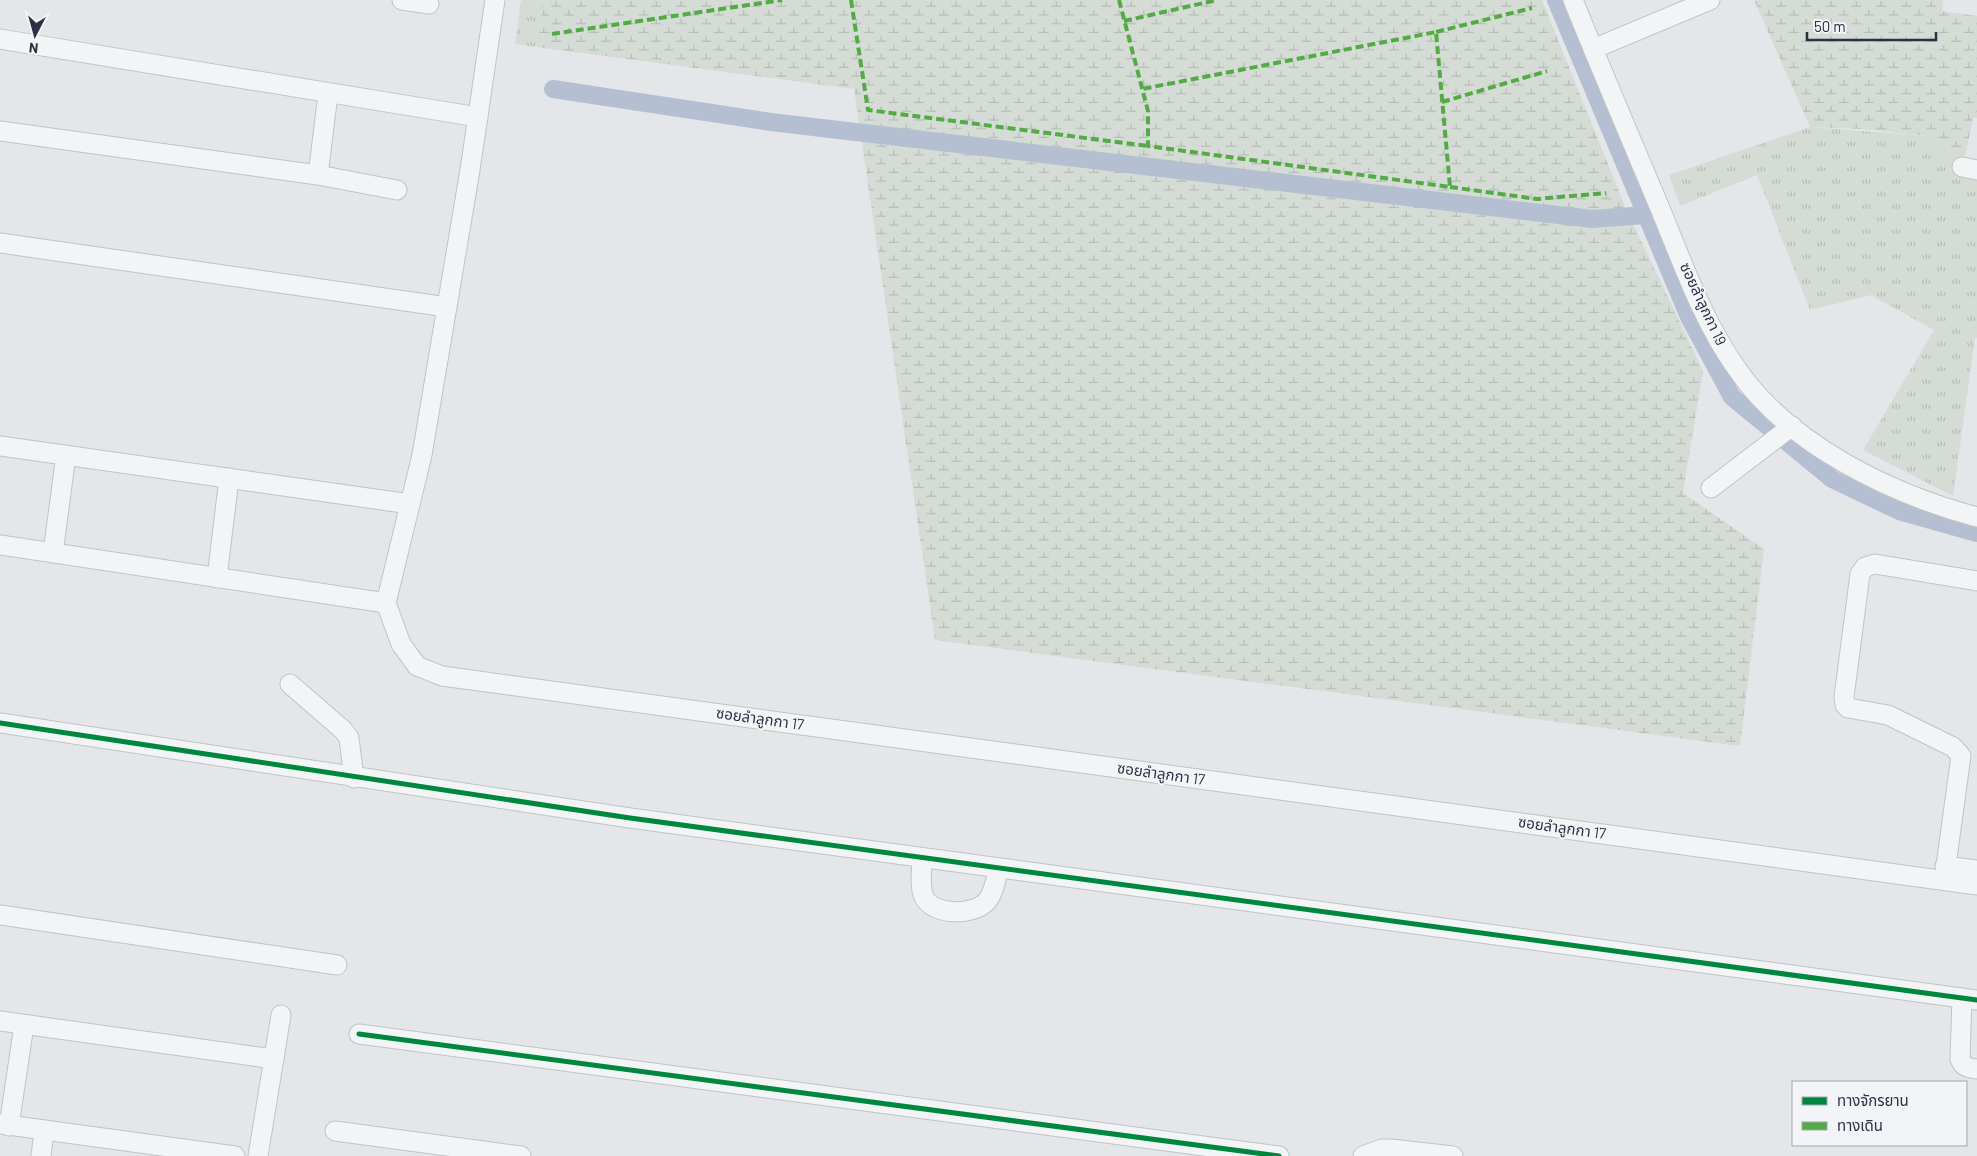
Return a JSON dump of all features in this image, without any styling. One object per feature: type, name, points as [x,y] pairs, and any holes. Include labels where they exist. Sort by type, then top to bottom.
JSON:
[{"type":"street","points":[[402,0],[429,4]]},
{"type":"street","points":[[0,546],[386,603],[422,455],[478,117],[495,0]]},
{"type":"street","name":"ซอยลำลูกกา 19","points":[[1573,0],[1705,315],[1737,370],[1787,430],[1866,474],[1938,507],[1977,517]]},
{"type":"street","points":[[1593,49],[1710,0]]},
{"type":"street","points":[[0,39],[478,117]]},
{"type":"street","points":[[318,175],[328,94]]},
{"type":"street","points":[[0,131],[318,175],[397,190]]},
{"type":"street","points":[[0,243],[447,307]]},
{"type":"street","points":[[1710,488],[1787,430]]},
{"type":"street","points":[[0,446],[410,504]]},
{"type":"street","points":[[53,553],[66,455]]},
{"type":"street","points":[[217,578],[229,478]]},
{"type":"street","points":[[1977,581],[1875,564],[1865,567],[1860,574],[1844,697],[1845,705],[1848,708],[1888,715],[1954,747],[1961,756],[1944,873],[1977,870]]},
{"type":"street","name":"ซอยลำลูกกา 17","points":[[386,603],[401,644],[417,666],[442,676],[1944,873],[1977,885]]},
{"type":"street","points":[[290,684],[343,730],[349,738],[354,778]]},
{"type":"street","points":[[0,723],[354,778],[922,858],[1969,999],[1960,1059],[1967,1068],[1977,1069]]},
{"type":"street","points":[[922,858],[922,891],[924,898],[935,907],[950,910],[969,912],[979,908],[988,900],[999,868]]},
{"type":"street","points":[[0,915],[337,964]]},
{"type":"street","points":[[258,1156],[281,1015]]},
{"type":"street","points":[[0,1022],[274,1059]]},
{"type":"street","points":[[24,1025],[5,1125],[235,1156]]},
{"type":"street","points":[[359,1034],[1279,1156]]},
{"type":"street","points":[[41,1156],[44,1130]]},
{"type":"street","points":[[335,1131],[521,1156]]},
{"type":"street","points":[[1363,1156],[1382,1149],[1391,1149],[1454,1156]]},
{"type":"green space","points":[[521,0],[544,0],[536,47],[515,44]]},
{"type":"green space","points":[[544,0],[1542,0],[1626,209],[1703,371],[1683,493],[1764,549],[1740,746],[935,640],[854,89],[536,47]]},
{"type":"green space","points":[[1754,0],[1943,0],[1942,11],[1977,16],[1977,118],[1973,118],[1966,152],[1959,163],[1927,136],[1863,129],[1810,127]]},
{"type":"green space","points":[[1810,127],[1927,136],[1959,163],[1977,172],[1977,338],[1975,338],[1953,496],[1863,450],[1934,330],[1871,295],[1810,310],[1757,175],[1680,206],[1669,175]]},
{"type":"waterway","points":[[1556,0],[1689,317],[1732,397],[1832,479],[1899,511],[1977,533]]},
{"type":"waterway","points":[[553,89],[771,122],[1592,219],[1646,215]]},
{"type":"marked path","points":[[552,34],[782,0]]},
{"type":"marked path","points":[[851,0],[868,110],[1148,146]]},
{"type":"marked path","points":[[1119,0],[1148,111],[1148,146],[1450,187],[1436,32],[1142,89]]},
{"type":"marked path","points":[[1124,21],[1217,0]]},
{"type":"marked path","points":[[1436,32],[1532,8]]},
{"type":"marked path","points":[[1442,102],[1547,71]]},
{"type":"marked path","points":[[1450,187],[1537,199],[1606,193]]},
{"type":"cycle path","points":[[0,723],[630,818],[1977,1000]]},
{"type":"cycle path","points":[[359,1034],[1279,1156]]}]
